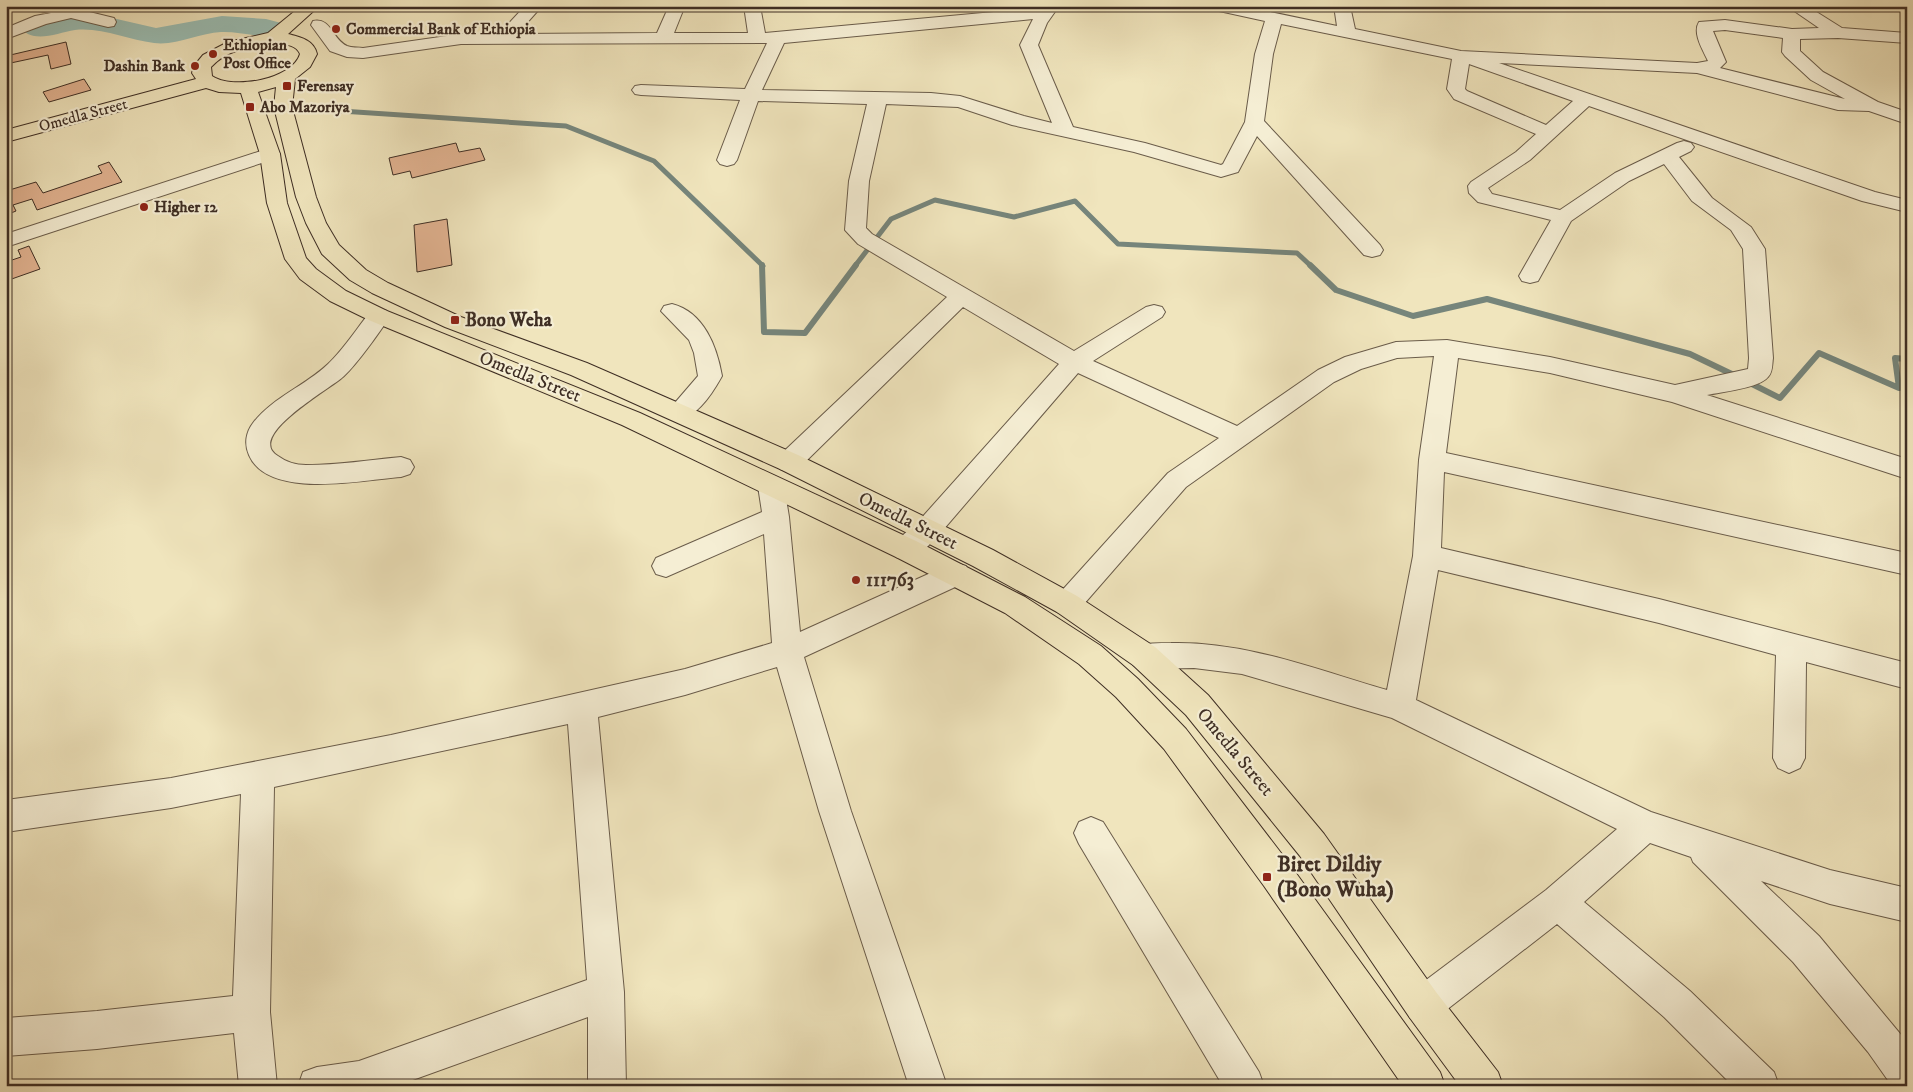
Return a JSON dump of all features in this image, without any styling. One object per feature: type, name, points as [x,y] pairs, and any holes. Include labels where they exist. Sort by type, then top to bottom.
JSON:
[{"type":"main road","points":[[204,75],[209,60],[221,52],[237,45],[273,38],[319,14]]},
{"type":"main road","points":[[304,45],[319,14]]},
{"type":"main road","points":[[159,94],[251,97],[297,71],[308,57],[308,50],[304,45],[291,40],[273,38]]},
{"type":"main road","points":[[6,129],[204,75],[223,88],[251,97]]},
{"type":"main road","name":"Omedla Street","points":[[6,136],[159,94],[204,75]]},
{"type":"main road","name":"Omedla Street","points":[[286,77],[283,107],[306,197],[316,223],[330,249],[358,275],[401,299],[453,322],[579,369],[789,462],[983,558],[1067,604],[1144,656],[1197,705],[1312,845],[1423,1005],[1484,1086]]},
{"type":"main road","name":"Omedla Street","points":[[251,97],[270,154],[277,203],[296,259],[308,274],[338,296],[379,316],[630,419],[906,549],[1015,605],[1090,655],[1127,688],[1175,739],[1276,874],[1426,1086]]},
{"type":"main road","points":[[379,316],[401,299]]},
{"type":"street","points":[[31,6],[48,7],[108,22]]},
{"type":"street","points":[[505,37],[534,6]]},
{"type":"street","points":[[752,6],[757,30],[756,39]]},
{"type":"street","points":[[1216,6],[1461,56],[1869,197],[1907,206]]},
{"type":"street","points":[[1342,6],[1347,33]]},
{"type":"street","points":[[1795,6],[1838,33]]},
{"type":"street","points":[[663,38],[676,8]]},
{"type":"street","points":[[319,14],[336,48],[347,52],[384,51],[461,39],[505,37],[778,38],[1049,10]]},
{"type":"street","points":[[1049,10],[1039,23],[1029,45],[1065,131]]},
{"type":"street","points":[[6,34],[41,20],[74,13]]},
{"type":"street","points":[[641,90],[752,95],[931,99],[960,102],[1019,121],[1138,147],[1221,171],[1230,168],[1254,122],[1264,54],[1274,18]]},
{"type":"street","points":[[1461,56],[1696,68],[1710,67],[1717,62],[1705,33],[1705,26],[1725,25],[1792,34],[1838,33],[1907,38]]},
{"type":"street","points":[[1792,34],[1791,52],[1817,76],[1871,106],[1907,118]]},
{"type":"street","points":[[726,160],[752,95],[778,38]]},
{"type":"street","points":[[1461,56],[1456,89],[1460,95],[1548,134]]},
{"type":"street","points":[[1696,68],[1838,104],[1871,106]]},
{"type":"street","points":[[878,98],[862,166],[855,220],[856,230],[865,238],[1074,362],[1239,438]]},
{"type":"street","points":[[1563,217],[1485,198],[1479,192],[1478,186],[1523,156],[1587,98]]},
{"type":"street","points":[[1254,122],[1372,250]]},
{"type":"street","points":[[1530,276],[1563,217],[1622,177],[1668,156],[1701,138]]},
{"type":"street","points":[[6,241],[270,154]]},
{"type":"street","points":[[1668,156],[1685,180],[1706,203],[1748,234],[1754,249],[1761,358],[1759,373],[1676,394]]},
{"type":"street","points":[[789,462],[961,296]]},
{"type":"street","points":[[672,311],[695,329],[701,340],[710,376],[704,387],[679,412]]},
{"type":"street","points":[[906,549],[927,530],[1074,362],[1154,312]]},
{"type":"street","points":[[379,316],[336,370],[273,416],[261,430],[258,446],[264,460],[280,470],[305,475],[402,467]]},
{"type":"street","points":[[1399,708],[1427,556],[1432,460],[1447,348]]},
{"type":"street","points":[[1067,604],[1177,480],[1326,376],[1353,363],[1396,350],[1447,348],[1550,365],[1676,394],[1907,468]]},
{"type":"street","points":[[1432,460],[1907,564]]},
{"type":"street","points":[[771,486],[776,517],[787,651],[835,811],[928,1086]]},
{"type":"street","points":[[666,566],[776,517]]},
{"type":"street","points":[[1427,556],[1641,606],[1907,676]]},
{"type":"street","points":[[6,816],[171,793],[258,776],[582,707],[685,682],[787,651],[956,574]]},
{"type":"street","points":[[1788,758],[1791,712],[1791,646]]},
{"type":"street","points":[[1144,656],[1194,655],[1242,661],[1399,708],[1645,826],[1830,887],[1907,905]]},
{"type":"street","points":[[582,707],[606,992],[607,1086]]},
{"type":"street","points":[[258,776],[251,1012],[258,1086]]},
{"type":"street","points":[[1423,1005],[1558,902],[1645,826]]},
{"type":"street","points":[[1091,833],[1245,1086]]},
{"type":"street","points":[[1700,845],[1806,948],[1881,1039],[1907,1074]]},
{"type":"street","points":[[1558,902],[1677,1004],[1760,1086]]},
{"type":"street","points":[[317,1086],[359,1083],[606,992]]},
{"type":"street","points":[[6,1037],[97,1030],[251,1012]]},
{"type":"building","points":[[66,42],[71,64],[51,69],[48,55],[6,64],[6,56]]},
{"type":"building","points":[[84,79],[91,90],[49,102],[43,92]]},
{"type":"building","points":[[456,143],[459,152],[480,148],[485,160],[412,178],[410,171],[393,175],[389,158]]},
{"type":"building","points":[[109,162],[122,182],[37,210],[32,199],[13,205],[16,211],[6,215],[6,191],[36,182],[43,193],[102,173],[98,166]]},
{"type":"building","points":[[447,219],[452,265],[417,272],[414,225]]},
{"type":"building","points":[[29,246],[40,269],[6,281],[6,262],[21,257],[18,250]]},
{"type":"waterway","points":[[32,26],[36,29],[42,29],[88,22],[156,36],[222,24],[266,27],[276,30]]},
{"type":"waterway","points":[[296,108],[566,126],[654,161],[762,265]]},
{"type":"waterway","points":[[855,266],[891,219],[935,200],[1014,217],[1075,201],[1118,244],[1297,253],[1311,266]]},
{"type":"waterway","points":[[762,265],[764,332],[805,333],[856,265]]},
{"type":"waterway","points":[[1310,265],[1336,290],[1413,316],[1487,299],[1690,354],[1738,377]]},
{"type":"waterway","points":[[1748,382],[1780,398],[1819,353],[1899,388],[1895,358],[1907,359]]},
{"type":"place","name":"Commercial Bank of Ethiopia","points":[[336,29]]},
{"type":"place","name":"Ethiopian Post Office","points":[[213,54]]},
{"type":"place","name":"Dashin Bank","points":[[195,66]]},
{"type":"place","name":"Ferensay","points":[[287,86]]},
{"type":"place","name":"Abo Mazoriya","points":[[250,107]]},
{"type":"place","name":"Higher 12","points":[[144,207]]},
{"type":"place","name":"Bono Weha","points":[[455,320]]},
{"type":"place","name":"111763","points":[[856,580]]},
{"type":"place","name":"Biret Dildiy (Bono Wuha)","points":[[1267,877]]}]
